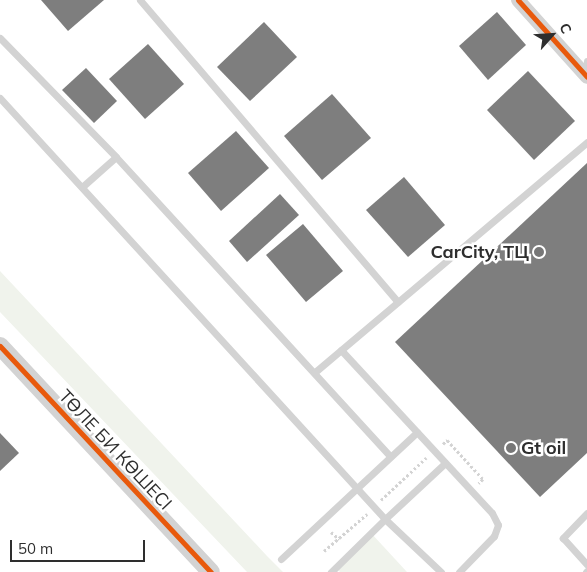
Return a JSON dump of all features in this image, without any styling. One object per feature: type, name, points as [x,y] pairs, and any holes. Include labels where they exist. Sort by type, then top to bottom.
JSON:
[{"type":"street","points":[[518,0],[586,71]]},
{"type":"street","name":"ТӨЛЕ БИ КӨШЕСІ","points":[[0,346],[211,572]]},
{"type":"lane","points":[[140,0],[398,302]]},
{"type":"lane","points":[[0,38],[116,156],[390,456]]},
{"type":"lane","points":[[0,98],[358,486],[385,519],[440,572]]},
{"type":"lane","points":[[315,372],[587,142]]},
{"type":"lane","points":[[82,186],[116,156]]},
{"type":"lane","points":[[341,350],[492,513],[498,525],[494,536],[459,572]]},
{"type":"lane","points":[[281,559],[417,432]]},
{"type":"lane","points":[[331,572],[445,462]]},
{"type":"lane","points":[[587,513],[563,538],[587,565]]},
{"type":"path","points":[[440,446],[448,440],[483,479],[477,485]]},
{"type":"path","points":[[379,502],[429,455]]},
{"type":"path","points":[[324,552],[370,512]]},
{"type":"path","points":[[331,532],[339,539]]},
{"type":"shaded area","points":[[0,271],[283,572],[247,572],[0,312]]},
{"type":"shaded area","points":[[371,533],[407,572],[340,572],[336,568]]},
{"type":"building","points":[[41,0],[104,0],[68,31]]},
{"type":"building","points":[[497,12],[526,45],[488,80],[459,46]]},
{"type":"building","points":[[264,22],[297,57],[250,101],[217,67]]},
{"type":"building","points":[[148,44],[184,84],[145,119],[109,79]]},
{"type":"building","points":[[86,68],[117,101],[94,123],[62,90]]},
{"type":"building","points":[[528,71],[575,121],[534,160],[487,110]]},
{"type":"building","points":[[332,94],[371,138],[322,180],[284,136]]},
{"type":"building","points":[[236,131],[269,168],[221,211],[188,173]]},
{"type":"building","name":"CarCity, ТЦ","points":[[587,163],[587,453],[540,497],[395,342]]},
{"type":"building","points":[[404,177],[445,225],[408,257],[366,210]]},
{"type":"building","points":[[280,194],[299,215],[247,262],[229,241]]},
{"type":"building","points":[[303,224],[343,271],[306,302],[266,255]]},
{"type":"building","points":[[0,433],[19,453],[0,471]]},
{"type":"cycle path","points":[[518,0],[587,77]]},
{"type":"cycle path","points":[[0,346],[211,572]]},
{"type":"place","name":"CarCity, ТЦ","points":[[539,252]]},
{"type":"place","name":"Gt oil","points":[[511,448]]}]
